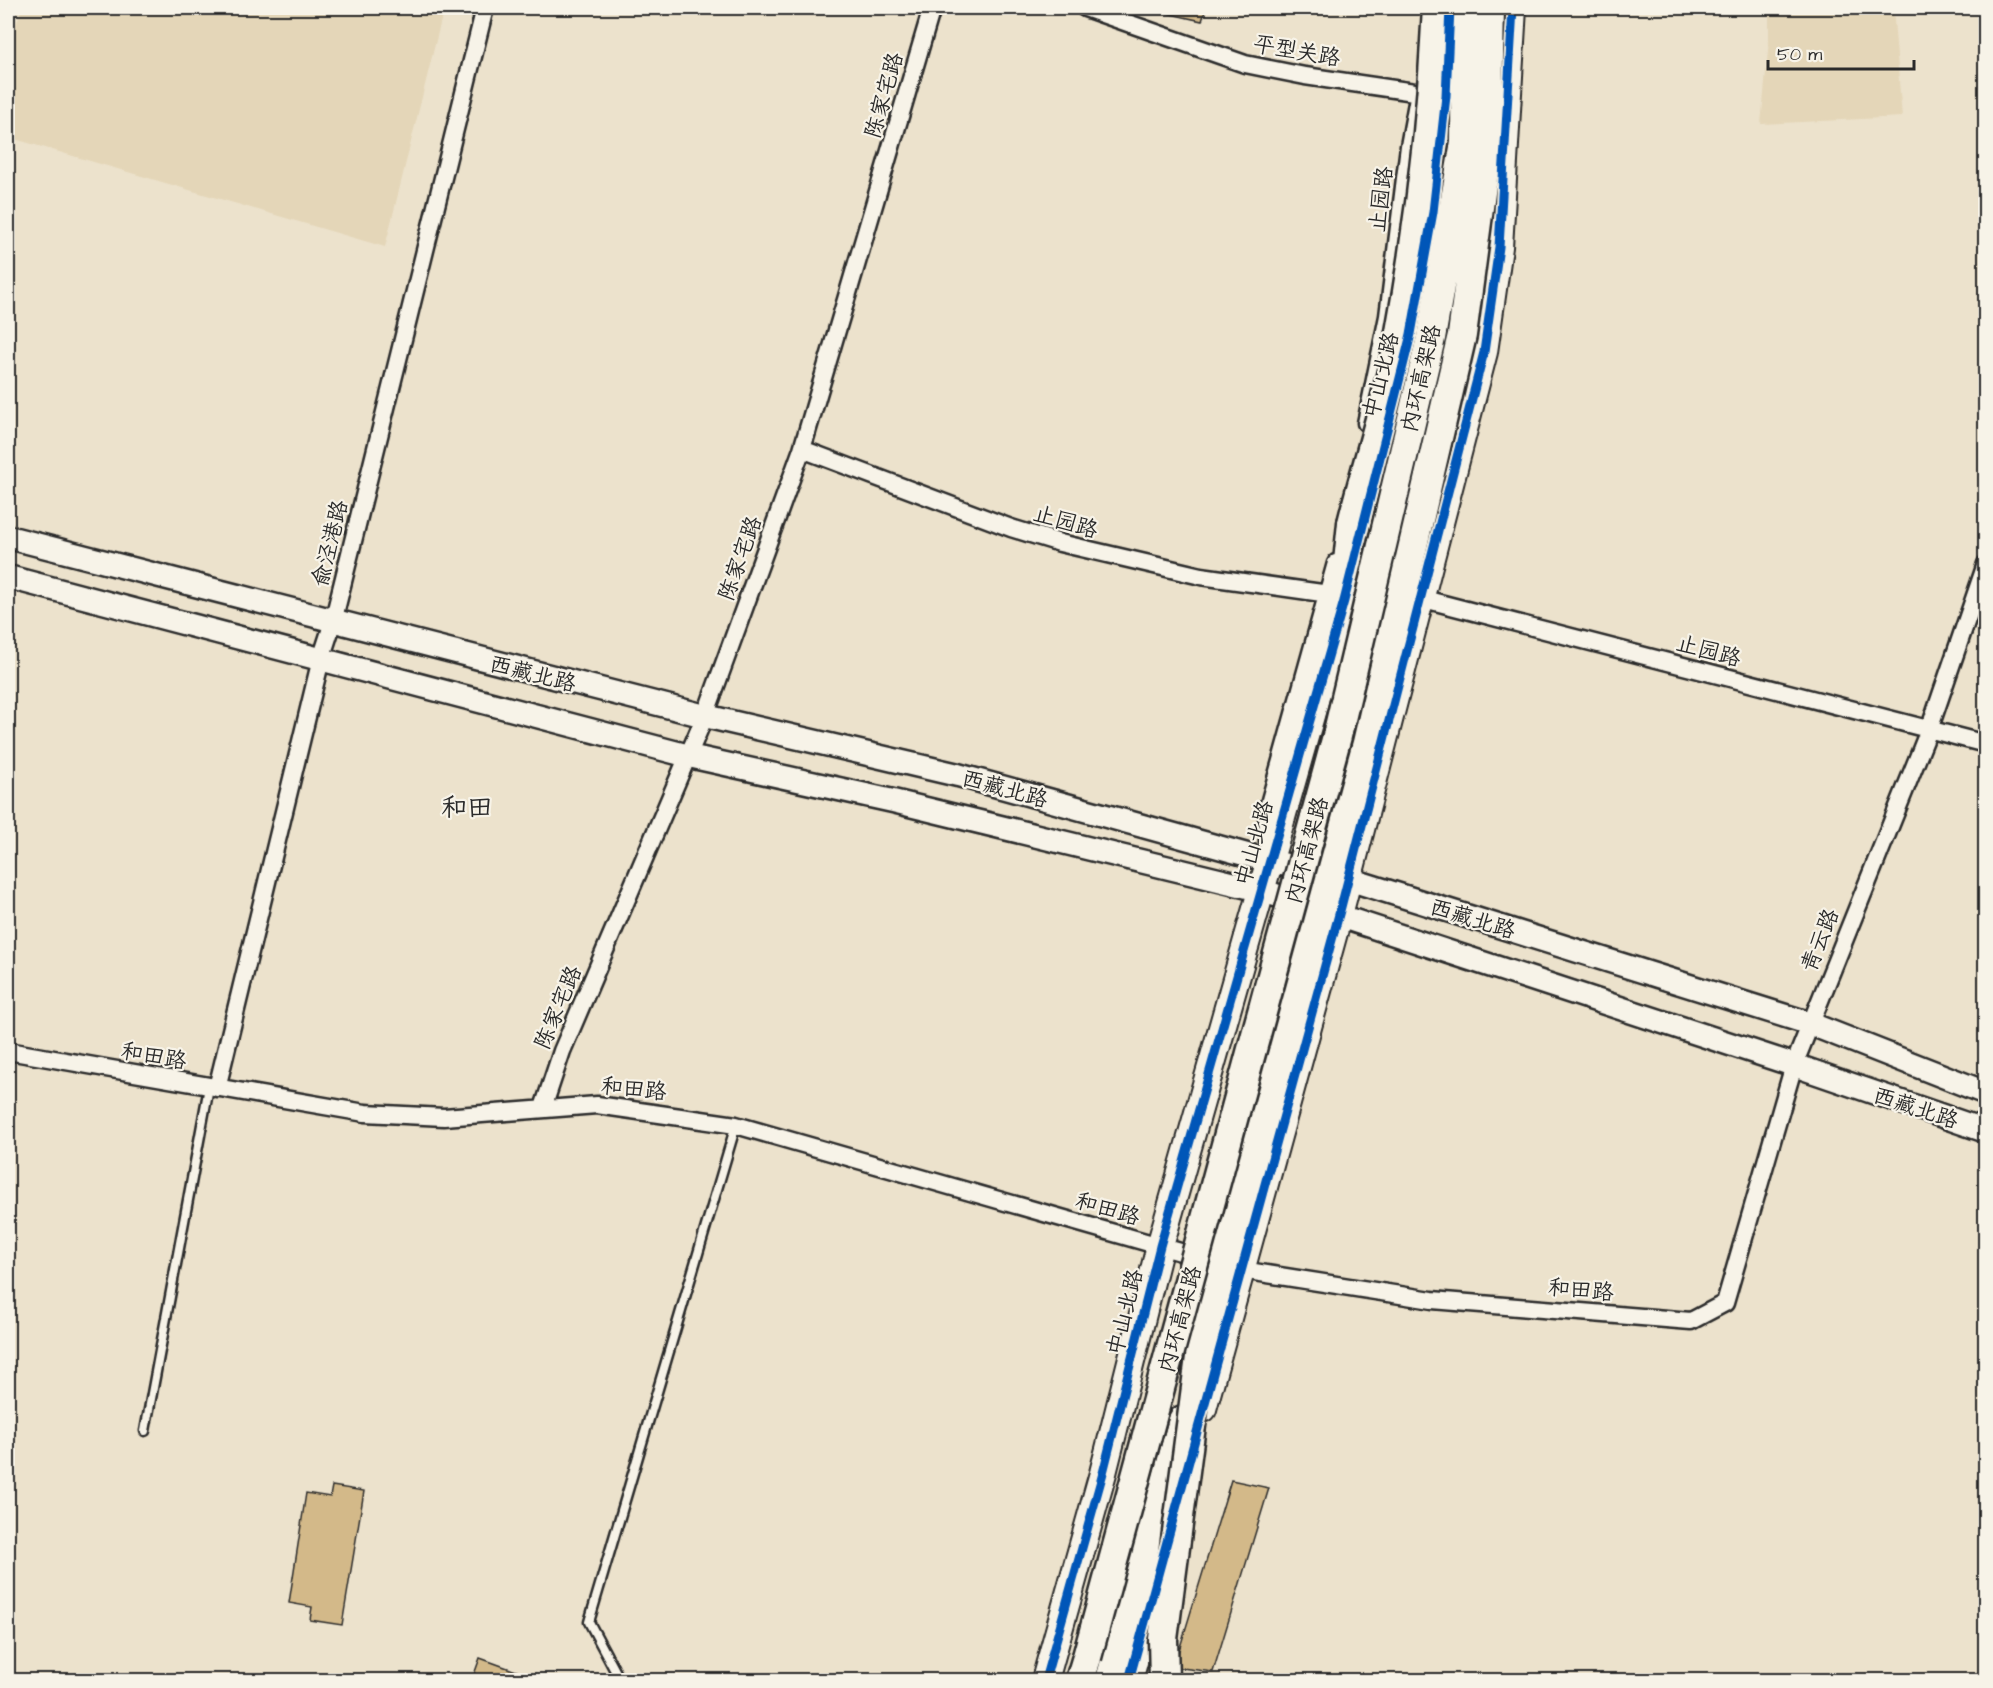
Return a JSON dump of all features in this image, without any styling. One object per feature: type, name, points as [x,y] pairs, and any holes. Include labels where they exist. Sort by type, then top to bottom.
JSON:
[{"type":"highway","points":[[1337,598],[1352,523],[1399,340],[1419,209],[1434,78],[1437,8]]},
{"type":"highway","name":"内环高架路","points":[[1083,1673],[1337,736],[1431,338],[1465,142],[1466,8]]},
{"type":"highway","name":"内环高架路","points":[[1110,1680],[1366,743],[1462,336],[1487,147],[1490,8]]},
{"type":"highway","points":[[1164,1680],[1163,1640],[1200,1357]]},
{"type":"main road","name":"中山北路","points":[[1045,1680],[1103,1473],[1161,1246],[1269,861],[1337,598],[1411,334],[1433,212],[1446,96],[1450,8]]},
{"type":"main road","points":[[1129,1680],[1247,1271],[1484,352],[1499,247],[1513,8]]},
{"type":"main road","name":"西藏北路","points":[[8,537],[705,717],[958,775],[1269,861],[1348,879],[1808,1023],[1986,1093]]},
{"type":"main road","name":"西藏北路","points":[[8,577],[689,756],[893,801],[1260,890],[1794,1065],[1986,1131]]},
{"type":"main road","points":[[1033,1680],[1050,1621],[1078,1557]]},
{"type":"street","name":"俞泾港路","points":[[213,1088],[321,659],[333,622],[485,8]]},
{"type":"street","name":"陈家宅路","points":[[543,1108],[562,1051],[705,717],[802,449],[932,8]]},
{"type":"street","name":"平型关路","points":[[1084,8],[1245,64],[1305,76],[1509,105]]},
{"type":"street","name":"止园路","points":[[802,449],[1011,528],[1060,543],[1201,576],[1337,598],[1388,316],[1409,146],[1419,92]]},
{"type":"street","name":"青云路","points":[[1691,1321],[1725,1303],[1808,1023],[1929,730],[1986,564]]},
{"type":"street","name":"止园路","points":[[1420,598],[1986,744]]},
{"type":"street","name":"和田路","points":[[8,1051],[213,1088],[389,1116],[444,1117],[597,1105],[736,1125],[1247,1271],[1432,1300],[1691,1321]]},
{"type":"lane","points":[[145,1431],[213,1088]]},
{"type":"lane","points":[[620,1680],[589,1622],[736,1125]]},
{"type":"shaded area","points":[[22,8],[444,8],[385,247],[8,137],[8,47]]},
{"type":"shaded area","points":[[1769,8],[1893,8],[1902,117],[1761,124],[1769,41]]},
{"type":"building","points":[[1158,8],[1206,8],[1202,21],[1157,11]]},
{"type":"building","points":[[1231,1480],[1269,1488],[1213,1672],[1174,1667]]},
{"type":"building","points":[[332,1486],[364,1491],[342,1625],[310,1620],[312,1607],[289,1603],[306,1493],[330,1497]]},
{"type":"building","points":[[480,1658],[541,1680],[472,1680]]},
{"type":"cycle path","points":[[1045,1680],[1103,1473],[1160,1246],[1344,601],[1411,334],[1433,212],[1446,96],[1450,8]]},
{"type":"cycle path","points":[[1129,1680],[1341,907],[1484,352],[1499,247],[1513,8]]},
{"type":"district","name":"和田","points":[[467,807]]}]
